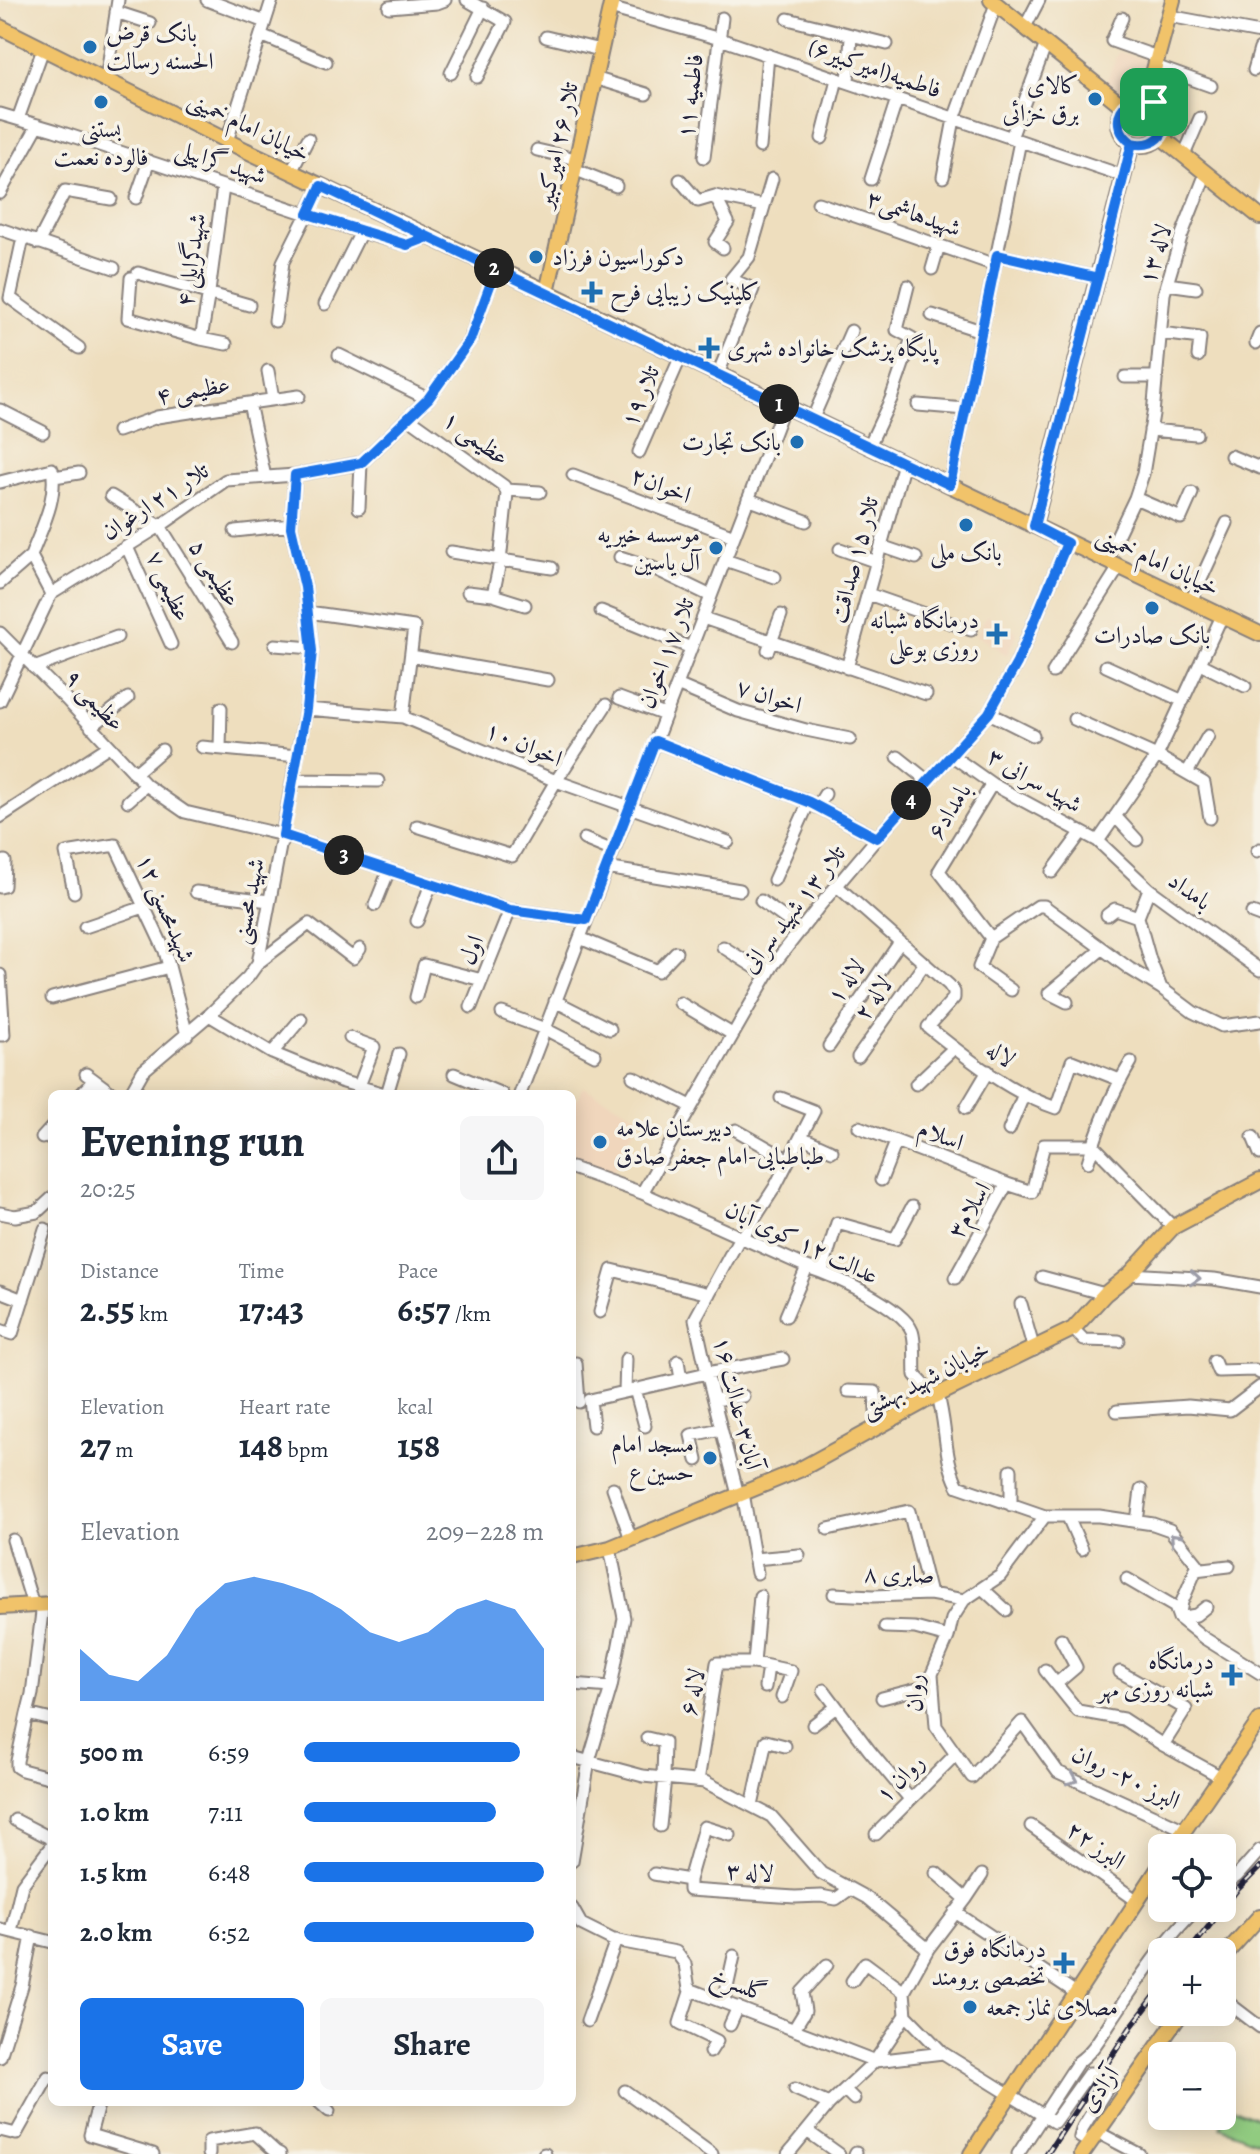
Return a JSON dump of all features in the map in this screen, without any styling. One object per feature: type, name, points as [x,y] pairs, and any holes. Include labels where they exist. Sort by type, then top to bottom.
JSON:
[{"type":"main road","points":[[1146,99],[1173,0]]},
{"type":"main road","points":[[994,2],[1124,107]]},
{"type":"main road","name":"تلار ۲۶ امیرکبیر","points":[[547,292],[611,4]]},
{"type":"main road","name":"خیابان امام خمینی","points":[[0,27],[291,172],[1260,634]]},
{"type":"main road","points":[[1146,99],[1160,107],[1164,114],[1164,129],[1148,144],[1132,143],[1120,131],[1120,114],[1134,100],[1146,99]]},
{"type":"main road","points":[[1160,136],[1260,217]]},
{"type":"main road","points":[[1034,526],[1132,143]]},
{"type":"main road","name":"خیابان شهید بهشتی","points":[[576,1556],[610,1548],[799,1470],[937,1396],[1073,1329],[1173,1227],[1260,1181]]},
{"type":"main road","points":[[0,1607],[43,1604]]},
{"type":"main road","points":[[1182,1834],[1260,1720]]},
{"type":"main road","points":[[971,2154],[1148,1883]]},
{"type":"main road","points":[[1236,1943],[1260,1916]]},
{"type":"main road","name":"آزادی","points":[[1088,2139],[1148,2068]]},
{"type":"street","points":[[207,0],[265,22]]},
{"type":"street","points":[[227,141],[272,0]]},
{"type":"street","points":[[389,7],[445,0]]},
{"type":"street","points":[[467,0],[505,22],[477,77]]},
{"type":"street","points":[[1025,27],[1039,0]]},
{"type":"street","points":[[943,177],[954,119],[994,2]]},
{"type":"street","name":"فاطمیه(امیرکبیر۶)","points":[[611,4],[1124,176]]},
{"type":"street","points":[[106,80],[117,6],[150,23]]},
{"type":"street","points":[[451,73],[483,8]]},
{"type":"street","points":[[1169,16],[1260,33]]},
{"type":"street","name":"فاطمیه ۱۱","points":[[704,157],[722,18]]},
{"type":"street","points":[[1122,18],[1112,41],[1211,86]]},
{"type":"street","points":[[788,19],[887,44]]},
{"type":"street","points":[[261,35],[326,62]]},
{"type":"street","points":[[822,138],[842,81],[851,36]]},
{"type":"street","points":[[546,37],[600,50]]},
{"type":"street","points":[[950,485],[996,260],[1016,139],[1046,44]]},
{"type":"street","points":[[18,119],[43,49]]},
{"type":"street","points":[[1254,70],[1260,49]]},
{"type":"street","points":[[760,147],[768,55]]},
{"type":"street","points":[[594,78],[646,94]]},
{"type":"street","points":[[871,179],[897,99]]},
{"type":"street","name":"شهید گراییلی","points":[[0,114],[361,232],[407,245],[428,237]]},
{"type":"street","points":[[1184,155],[1200,118]]},
{"type":"street","points":[[0,193],[4,178],[38,125]]},
{"type":"street","points":[[291,172],[308,139]]},
{"type":"street","points":[[537,150],[575,164],[616,186]]},
{"type":"street","points":[[136,198],[149,161]]},
{"type":"street","name":"لاله ۱۳","points":[[1053,672],[1112,564],[1143,474],[1164,294],[1181,237],[1206,173]]},
{"type":"street","points":[[718,374],[753,289],[731,279],[749,257],[772,179]]},
{"type":"street","points":[[680,180],[698,201],[715,196],[764,206]]},
{"type":"street","points":[[275,321],[283,262],[321,186]]},
{"type":"street","name":"شهیدگرایلی ۴","points":[[201,339],[223,187]]},
{"type":"street","points":[[38,243],[65,191],[111,199]]},
{"type":"street","points":[[715,196],[728,222],[715,242],[723,248]]},
{"type":"street","name":"شهیدهاشمی۳","points":[[818,203],[939,245],[996,260],[1098,278]]},
{"type":"street","points":[[0,229],[114,268]]},
{"type":"street","points":[[325,304],[361,232]]},
{"type":"street","points":[[23,238],[10,298],[79,348]]},
{"type":"street","points":[[932,269],[939,245]]},
{"type":"street","points":[[359,508],[361,463],[428,399],[470,340],[496,269]]},
{"type":"street","points":[[226,344],[128,318],[135,276],[209,292],[249,305]]},
{"type":"street","points":[[1167,284],[1196,288]]},
{"type":"street","points":[[869,446],[891,399],[912,338],[897,330],[908,286]]},
{"type":"street","points":[[932,315],[981,331]]},
{"type":"street","points":[[812,420],[851,331]]},
{"type":"street","points":[[1161,333],[1200,338],[1198,356]]},
{"type":"street","points":[[339,355],[428,399]]},
{"type":"street","name":"تلار ۱۹","points":[[639,452],[681,356]]},
{"type":"street","points":[[268,371],[273,399]]},
{"type":"street","points":[[1125,377],[1156,377]]},
{"type":"street","points":[[249,403],[299,396]]},
{"type":"street","name":"عظیمی ۴","points":[[118,431],[157,417],[249,403],[265,477]]},
{"type":"street","points":[[918,405],[965,409]]},
{"type":"street","name":"تلار ۱۷ اخوان","points":[[522,1090],[784,406]]},
{"type":"street","points":[[0,410],[43,432]]},
{"type":"street","name":"عظیمی ۱","points":[[409,418],[506,490],[500,562],[493,595]]},
{"type":"street","points":[[1150,430],[1196,434]]},
{"type":"street","points":[[1231,456],[1260,468]]},
{"type":"street","name":"تلار ۲۱ ارغوان","points":[[51,594],[160,526],[226,480],[295,475],[361,463]]},
{"type":"street","name":"تلار ۱۵ صداقت","points":[[847,668],[904,463]]},
{"type":"street","points":[[0,583],[31,556],[52,501],[53,469]]},
{"type":"street","points":[[0,482],[53,469],[79,473]]},
{"type":"street","name":"شهید محسنی","points":[[132,1090],[143,1071],[209,1015],[258,963],[306,709],[312,648],[305,587],[291,525],[295,475]]},
{"type":"street","name":"اخوان۲","points":[[573,475],[734,536]]},
{"type":"street","points":[[506,490],[540,492]]},
{"type":"street","points":[[1135,498],[1181,518],[1192,493]]},
{"type":"street","points":[[111,496],[160,526]]},
{"type":"street","points":[[748,499],[806,521]]},
{"type":"street","points":[[1191,601],[1227,523]]},
{"type":"street","points":[[235,531],[291,525]]},
{"type":"street","name":"عظیمی ۵","points":[[160,526],[232,642]]},
{"type":"street","name":"تلار ۱۳ شهید سرانی","points":[[642,1193],[767,975],[877,838],[989,713],[1017,663],[1067,543]]},
{"type":"street","points":[[881,546],[916,558]]},
{"type":"street","name":"عظیمی ۷","points":[[127,547],[171,644]]},
{"type":"street","points":[[840,549],[877,562]]},
{"type":"street","points":[[451,552],[552,568]]},
{"type":"street","points":[[0,701],[51,594],[31,556]]},
{"type":"street","points":[[620,557],[651,567],[711,596]]},
{"type":"street","points":[[725,560],[775,577]]},
{"type":"street","points":[[468,592],[493,595],[525,605]]},
{"type":"street","points":[[868,594],[971,630]]},
{"type":"street","points":[[601,611],[691,648]]},
{"type":"street","points":[[308,612],[414,627],[403,717]]},
{"type":"street","points":[[770,646],[781,615]]},
{"type":"street","points":[[1098,841],[1157,756],[1222,616]]},
{"type":"street","points":[[703,618],[770,646],[926,694]]},
{"type":"street","name":"عظیمی ۹","points":[[0,633],[134,774],[185,812],[283,835],[510,910],[586,920]]},
{"type":"street","points":[[34,668],[117,637]]},
{"type":"street","points":[[275,645],[312,648]]},
{"type":"street","points":[[411,656],[548,680]]},
{"type":"street","points":[[1201,664],[1245,686]]},
{"type":"street","points":[[1106,666],[1183,701]]},
{"type":"street","name":"اخوان ۷","points":[[677,685],[738,711],[850,739]]},
{"type":"street","points":[[91,727],[128,698]]},
{"type":"street","points":[[619,698],[665,715]]},
{"type":"street","points":[[417,826],[512,856],[606,705]]},
{"type":"street","points":[[220,748],[221,708]]},
{"type":"street","name":"اخوان ۱۰","points":[[306,709],[403,717],[556,781],[728,842]]},
{"type":"street","points":[[989,713],[1033,735]]},
{"type":"street","points":[[1074,719],[1157,756],[1204,783],[1210,818]]},
{"type":"street","points":[[1187,773],[1208,736]]},
{"type":"street","points":[[655,741],[813,804],[877,838]]},
{"type":"street","points":[[5,809],[109,746]]},
{"type":"street","points":[[202,747],[297,756]]},
{"type":"street","points":[[134,774],[162,750]]},
{"type":"street","name":"شهید سرانی ۳","points":[[951,755],[992,784],[1098,841]]},
{"type":"street","points":[[898,757],[928,781]]},
{"type":"street","points":[[293,780],[378,781]]},
{"type":"street","name":"بامداد۶","points":[[991,938],[939,871],[992,784]]},
{"type":"street","points":[[128,801],[146,785]]},
{"type":"street","points":[[774,880],[813,804],[825,794]]},
{"type":"street","points":[[1115,816],[1137,840]]},
{"type":"street","points":[[1052,872],[1081,833]]},
{"type":"street","points":[[584,839],[613,851]]},
{"type":"street","name":"بامداد","points":[[1098,841],[1149,889],[1260,970]]},
{"type":"street","name":"شهیدمحسنی ۱۲","points":[[74,892],[66,853],[115,845],[165,951],[187,1035]]},
{"type":"street","points":[[0,887],[4,886],[5,861]]},
{"type":"street","points":[[606,868],[740,890]]},
{"type":"street","points":[[375,905],[389,870]]},
{"type":"street","points":[[417,921],[431,884]]},
{"type":"street","points":[[837,886],[925,963]]},
{"type":"street","points":[[1149,889],[1138,917],[1161,988]]},
{"type":"street","points":[[196,892],[269,901]]},
{"type":"street","points":[[761,901],[801,930]]},
{"type":"street","points":[[1011,990],[979,967],[991,938],[1038,906],[1044,906],[1193,1012],[1222,1026],[1260,1021]]},
{"type":"street","points":[[85,927],[144,907]]},
{"type":"street","points":[[1107,915],[1115,909],[1138,917]]},
{"type":"street","name":"اول","points":[[471,1007],[510,910]]},
{"type":"street","points":[[258,963],[309,924],[353,958],[360,949]]},
{"type":"street","points":[[580,938],[658,971],[676,952]]},
{"type":"street","name":"لاله ۱","points":[[829,1046],[900,942]]},
{"type":"street","points":[[723,947],[767,975]]},
{"type":"street","points":[[1067,1002],[1049,993],[1102,949]]},
{"type":"street","name":"لاله","points":[[925,963],[954,992],[954,998],[928,1027],[1024,1094],[1056,1108],[1072,1061],[1120,1080]]},
{"type":"street","name":"لاله ۲","points":[[858,1057],[925,963]]},
{"type":"street","points":[[416,997],[424,965],[482,980]]},
{"type":"street","points":[[52,998],[169,967]]},
{"type":"street","points":[[0,975],[4,1035],[0,1035]]},
{"type":"street","points":[[555,1001],[610,1029]]},
{"type":"street","points":[[680,1003],[732,1034]]},
{"type":"street","points":[[502,1013],[545,1029],[595,1055]]},
{"type":"street","points":[[209,1015],[272,1053],[340,1081],[372,1090]]},
{"type":"street","points":[[272,1053],[301,1019]]},
{"type":"street","points":[[350,1038],[374,1047],[359,1086]]},
{"type":"street","points":[[916,1084],[954,1048]]},
{"type":"street","points":[[387,1090],[399,1054]]},
{"type":"street","points":[[1088,1162],[1120,1080],[1131,1062]]},
{"type":"street","points":[[966,1108],[988,1071]]},
{"type":"street","points":[[454,1074],[492,1090]]},
{"type":"street","points":[[83,1090],[90,1077],[108,1090]]},
{"type":"street","points":[[633,1077],[691,1106]]},
{"type":"street","points":[[337,1090],[340,1081]]},
{"type":"street","points":[[1009,1130],[1024,1094]]},
{"type":"street","name":"آبان۳-عدالت ۱۶","points":[[757,1573],[741,1494],[721,1429],[695,1319],[741,1237],[775,1187],[814,1111],[781,1098]]},
{"type":"street","name":"اسلام","points":[[859,1127],[1007,1184]]},
{"type":"street","points":[[736,1130],[789,1160]]},
{"type":"street","points":[[42,1138],[48,1131]]},
{"type":"street","points":[[801,1137],[832,1151]]},
{"type":"street","points":[[1253,1137],[1260,1154]]},
{"type":"street","points":[[881,1180],[896,1142]]},
{"type":"street","name":"اسلام۳","points":[[955,1278],[1007,1184],[1032,1192],[1044,1145],[1093,1145]]},
{"type":"street","points":[[1093,1145],[1173,1227]]},
{"type":"street","name":"عدالت ۱۲ کوی آبان","points":[[576,1169],[642,1193],[857,1288],[898,1314],[913,1331],[915,1375],[937,1396]]},
{"type":"street","points":[[0,1213],[15,1216],[37,1212],[48,1202]]},
{"type":"street","points":[[822,1272],[837,1223],[895,1239],[912,1207]]},
{"type":"street","points":[[37,1212],[48,1229]]},
{"type":"street","points":[[0,1330],[12,1334],[48,1234]]},
{"type":"street","points":[[786,1316],[807,1267]]},
{"type":"street","points":[[600,1312],[612,1270],[709,1294]]},
{"type":"street","points":[[1130,1274],[1214,1279],[1260,1287]]},
{"type":"street","points":[[1042,1277],[1105,1294]]},
{"type":"street","points":[[0,1291],[23,1300]]},
{"type":"street","points":[[1021,1304],[1034,1350]]},
{"type":"street","points":[[1073,1329],[1084,1340],[1119,1341]]},
{"type":"street","points":[[626,1359],[630,1390],[645,1426]]},
{"type":"street","points":[[580,1402],[783,1359]]},
{"type":"street","points":[[678,1361],[681,1379]]},
{"type":"street","points":[[1214,1361],[1218,1371],[1255,1370],[1260,1373]]},
{"type":"street","points":[[576,1363],[580,1402],[593,1426]]},
{"type":"street","points":[[1117,1411],[1171,1407],[1230,1410],[1260,1387]]},
{"type":"street","points":[[848,1391],[875,1392],[877,1427]]},
{"type":"street","points":[[714,1400],[743,1396]]},
{"type":"street","points":[[937,1396],[943,1412],[946,1456],[958,1486],[1045,1516],[1099,1516],[1153,1524],[1170,1530],[1198,1565],[1182,1602],[1179,1618]]},
{"type":"street","points":[[1166,1422],[1171,1407]]},
{"type":"street","points":[[697,1460],[691,1435],[721,1429]]},
{"type":"street","points":[[1011,1470],[1011,1505]]},
{"type":"street","points":[[613,1488],[631,1539]]},
{"type":"street","points":[[1137,1522],[1141,1490]]},
{"type":"street","points":[[828,1529],[909,1511],[930,1594]]},
{"type":"street","points":[[964,1600],[1000,1576],[1045,1516]]},
{"type":"street","points":[[1068,1517],[1082,1549]]},
{"type":"street","points":[[13,1540],[43,1604],[32,1694],[17,1767],[48,1777]]},
{"type":"street","points":[[576,1832],[589,1761],[611,1687],[624,1618],[610,1548]]},
{"type":"street","points":[[754,1559],[799,1555]]},
{"type":"street","points":[[1195,1570],[1229,1566]]},
{"type":"street","points":[[1127,1579],[1175,1607],[1179,1618],[1204,1638],[1260,1673]]},
{"type":"street","points":[[982,1588],[1006,1610]]},
{"type":"street","name":"صابری ۸","points":[[834,1594],[930,1594],[964,1600]]},
{"type":"street","points":[[760,1596],[754,1663],[791,1671],[782,1697]]},
{"type":"street","name":"روان","points":[[964,1600],[952,1619],[932,1674],[936,1726],[972,1777],[1022,1722]]},
{"type":"street","points":[[1179,1618],[1196,1615],[1206,1607]]},
{"type":"street","points":[[885,1627],[915,1628],[948,1637]]},
{"type":"street","points":[[1056,1684],[1076,1667],[1061,1639]]},
{"type":"street","name":"لاله ۶","points":[[698,1781],[717,1663],[754,1663]]},
{"type":"street","points":[[765,1687],[768,1666]]},
{"type":"street","points":[[1045,1670],[1078,1711],[1123,1719],[1221,1777]]},
{"type":"street","points":[[1120,1672],[1186,1709],[1163,1745]]},
{"type":"street","points":[[576,1684],[611,1687]]},
{"type":"street","points":[[882,1698],[933,1685]]},
{"type":"street","points":[[824,1690],[910,1799]]},
{"type":"street","points":[[813,1725],[836,1707]]},
{"type":"street","points":[[27,1714],[48,1719]]},
{"type":"street","name":"البرز ۲۰- روان","points":[[1022,1722],[1058,1772],[1185,1830]]},
{"type":"street","points":[[647,1738],[664,1742],[660,1826]]},
{"type":"street","points":[[752,1806],[766,1741],[785,1746]]},
{"type":"street","name":"روان ۱","points":[[876,1834],[956,1754]]},
{"type":"street","points":[[576,1758],[643,1776],[705,1782],[771,1816],[821,1873],[867,1898],[928,1949]]},
{"type":"street","points":[[15,1820],[48,1837]]},
{"type":"street","name":"البرز ۲۲","points":[[1031,1826],[1136,1900]]},
{"type":"street","points":[[689,1880],[704,1827],[730,1835]]},
{"type":"street","points":[[48,1850],[22,1885],[5,1930],[48,1941]]},
{"type":"street","points":[[1236,1877],[1260,1850]]},
{"type":"street","points":[[936,1873],[966,1899]]},
{"type":"street","name":"لاله ۳","points":[[654,1874],[689,1880],[689,1890],[767,1896],[836,1899],[850,1889]]},
{"type":"street","points":[[792,2153],[829,2104],[875,2061],[906,2015],[904,1992],[928,1949],[982,1875]]},
{"type":"street","points":[[955,1912],[1076,1993]]},
{"type":"street","name":"گلسرخ","points":[[576,1915],[581,1924],[616,1940],[676,1952],[685,1964],[689,1989],[875,2061]]},
{"type":"street","points":[[1018,2154],[1078,2062],[1089,2054],[1183,1922]]},
{"type":"street","points":[[0,2057],[22,1986],[32,1936]]},
{"type":"street","points":[[587,2021],[616,1940]]},
{"type":"street","points":[[724,2001],[734,1956]]},
{"type":"street","points":[[852,1981],[865,1963],[904,1992]]},
{"type":"street","points":[[794,2029],[805,2011],[802,1992],[827,1965]]},
{"type":"street","points":[[691,1989],[680,2023],[717,2041],[710,2052]]},
{"type":"street","points":[[730,2025],[738,2007]]},
{"type":"street","points":[[1236,2009],[1260,2027]]},
{"type":"street","points":[[906,2015],[943,2053],[1042,2115],[1057,2118],[1089,2073],[1101,2077],[1108,2087],[1088,2139],[1139,2154]]},
{"type":"street","points":[[875,2061],[943,2053]]},
{"type":"street","points":[[0,2130],[16,2134],[48,2077]]},
{"type":"street","points":[[795,2089],[829,2104]]},
{"type":"street","points":[[845,2090],[854,2099]]},
{"type":"street","points":[[625,2091],[711,2153]]},
{"type":"street","points":[[98,2106],[90,2135],[153,2154]]},
{"type":"street","points":[[323,2106],[329,2111]]},
{"type":"street","points":[[807,2131],[839,2154]]},
{"type":"street","points":[[209,2154],[209,2141],[255,2133],[280,2154]]},
{"type":"shaded area","points":[[1118,52],[1148,60],[1136,91],[1125,94],[1106,82]]},
{"type":"shaded area","name":"درمانگاه شبانه روزی بوعلی","points":[[987,615],[1017,632],[1007,655],[976,635]]},
{"type":"shaded area","name":"دبیرستان علامه طباطبایی-امام جعفر صادق","points":[[583,1087],[640,1117],[608,1182],[576,1170],[576,1100]]},
{"type":"green space","points":[[1236,2110],[1260,2120],[1260,2143],[1228,2130],[1236,2130]]},
{"type":"railway","points":[[1200,1938],[1236,1891],[1260,1867]]},
{"type":"railway","points":[[1047,2154],[1148,2005]]},
{"type":"place","name":"بانک قرض الحسنه رسالت","points":[[90,47]]},
{"type":"place","name":"کالای برق خزائی","points":[[1095,99]]},
{"type":"place","name":"بستنی فالوده نعمت","points":[[101,102]]},
{"type":"place","name":"دکوراسیون فرزاد","points":[[536,257]]},
{"type":"place","name":"کلینیک زیبایی فرح","points":[[592,292]]},
{"type":"place","name":"پایگاه پزشک خانواده شهری","points":[[709,348]]},
{"type":"place","name":"بانک تجارت","points":[[797,442]]},
{"type":"place","name":"بانک ملی","points":[[966,525]]},
{"type":"place","name":"موسسه خیریه آل یاسین","points":[[716,548]]},
{"type":"place","name":"بانک صادرات","points":[[1152,608]]},
{"type":"place","name":"درمانگاه شبانه روزی بوعلی","points":[[997,634]]},
{"type":"place","name":"دبیرستان علامه طباطبایی-امام جعفر صادق","points":[[600,1142]]},
{"type":"place","name":"مسجد امام حسین ع","points":[[710,1458]]},
{"type":"place","name":"درمانگاه شبانه روزی مهر","points":[[1232,1675]]},
{"type":"place","name":"درمانگاه فوق تخصصی برومند","points":[[1064,1963]]},
{"type":"place","name":"مصلای نماز جمعه","points":[[970,2007]]},
{"type":"route","points":[[1154,102],[1134,100],[1120,114],[1120,131],[1132,143],[1124,176],[1098,278],[1034,526],[1067,543],[1017,663],[989,713],[877,838],[809,802],[655,741],[586,920],[510,910],[283,835],[306,709],[312,651],[305,587],[291,527],[295,475],[361,463],[428,399],[470,340],[496,269],[428,237],[407,245],[308,214],[321,186],[547,292],[950,485],[997,255],[1098,278],[1132,143],[1140,145],[1155,141],[1164,129],[1164,114],[1154,102]]}]
